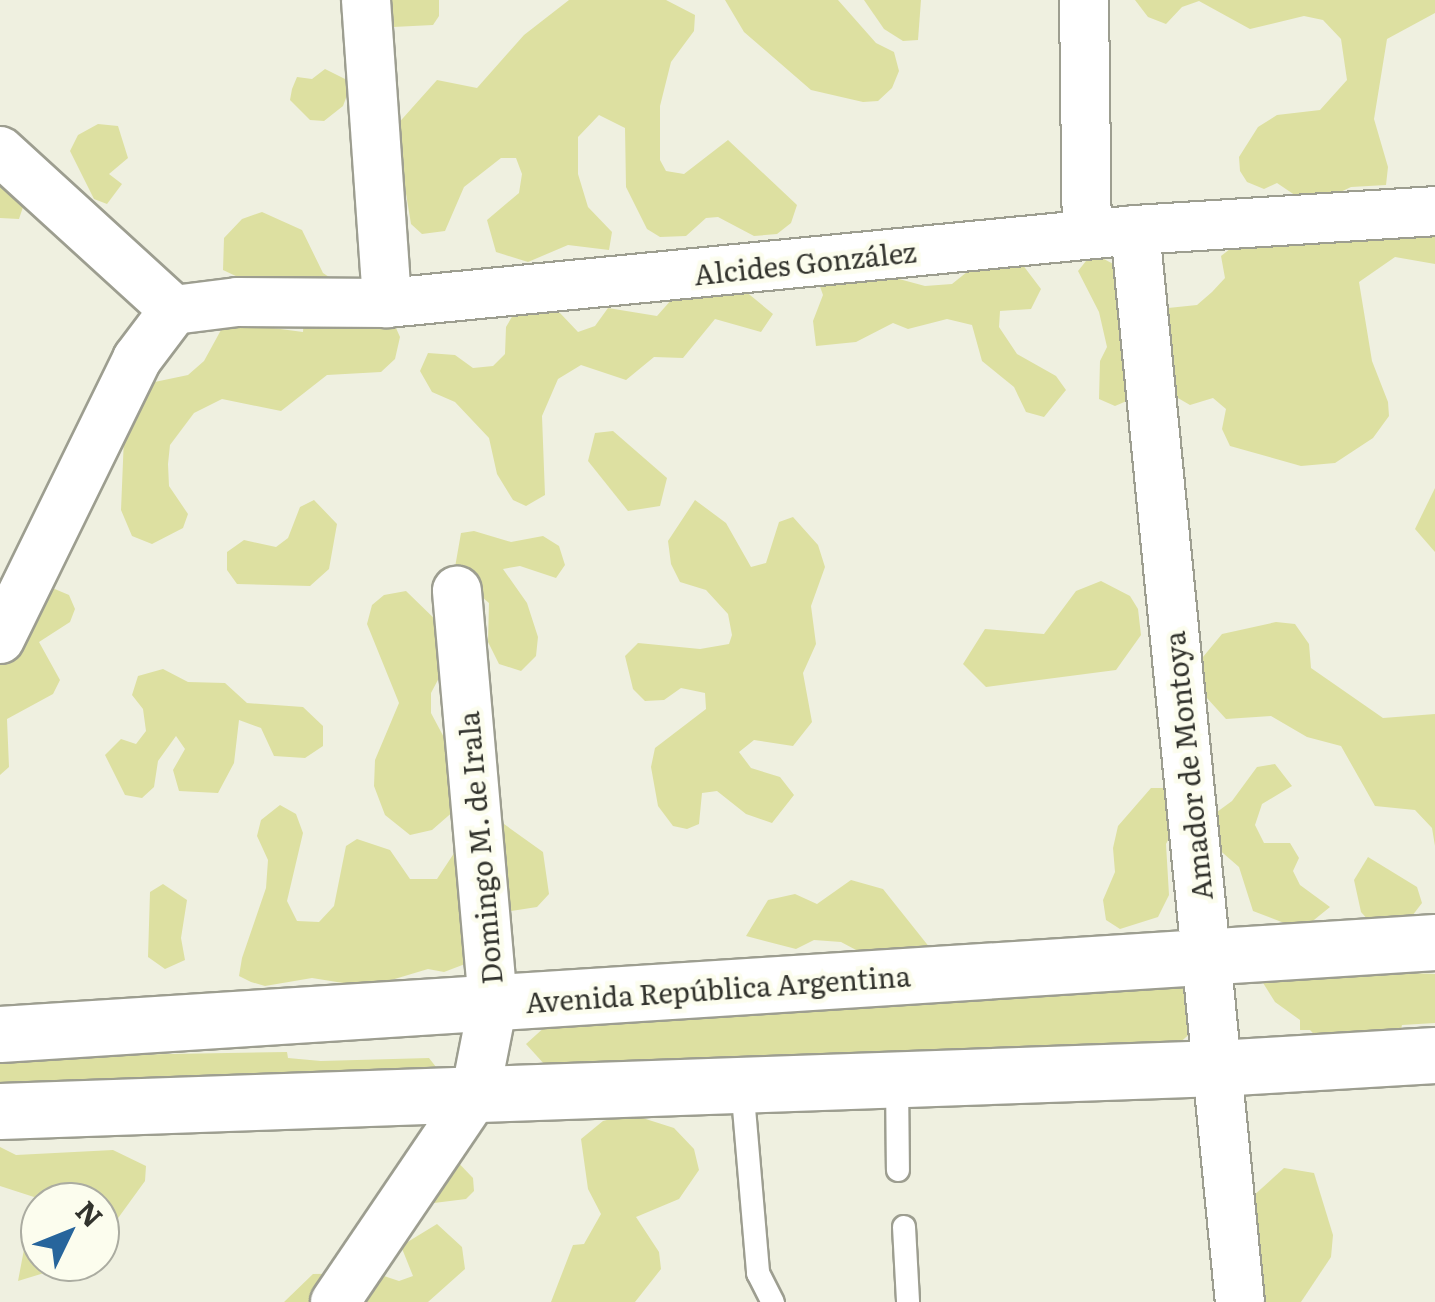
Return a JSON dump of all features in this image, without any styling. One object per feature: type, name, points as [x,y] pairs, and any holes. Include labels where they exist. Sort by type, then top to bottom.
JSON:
[{"type":"main road","name":"Avenida República Argentina","points":[[0,1034],[1435,942]]},
{"type":"main road","points":[[0,1111],[1217,1068],[1435,1055]]},
{"type":"street","points":[[366,0],[386,303]]},
{"type":"street","points":[[1084,0],[1087,234]]},
{"type":"street","points":[[0,151],[174,310],[137,359],[0,638]]},
{"type":"street","name":"Alcides González","points":[[174,310],[238,302],[386,303],[1087,234],[1435,211]]},
{"type":"street","name":"Amador de Montoya","points":[[1135,230],[1240,1302]]},
{"type":"street","name":"Domingo M. de Irala","points":[[335,1302],[475,1094],[493,1003],[457,590]]},
{"type":"lane","points":[[897,1080],[898,1170]]},
{"type":"lane","points":[[742,1085],[758,1273],[773,1302]]},
{"type":"lane","points":[[904,1227],[908,1302]]},
{"type":"green space","points":[[357,0],[439,0],[439,16],[433,25],[393,27]]},
{"type":"green space","points":[[569,0],[666,0],[695,15],[694,31],[671,62],[660,106],[660,160],[666,171],[684,174],[728,140],[797,205],[791,223],[777,234],[754,236],[718,217],[706,218],[686,236],[660,237],[647,229],[626,187],[625,128],[599,115],[578,137],[578,174],[588,207],[612,232],[609,250],[568,245],[528,262],[496,252],[487,220],[519,193],[522,174],[516,158],[501,158],[464,187],[445,231],[422,234],[411,224],[395,127],[437,80],[477,88],[524,35]]},
{"type":"green space","points":[[725,0],[838,0],[876,43],[894,52],[899,71],[892,88],[878,101],[863,102],[811,90],[744,32]]},
{"type":"green space","points":[[864,0],[921,0],[918,40],[903,41],[884,29]]},
{"type":"green space","points":[[1135,0],[1435,0],[1435,13],[1387,39],[1374,119],[1388,167],[1386,185],[1351,187],[1311,206],[1277,183],[1264,189],[1247,182],[1240,171],[1239,157],[1258,127],[1277,115],[1320,110],[1347,80],[1341,39],[1323,20],[1304,16],[1250,29],[1199,1],[1182,7],[1166,24],[1148,17]]},
{"type":"green space","points":[[325,69],[347,80],[349,90],[343,106],[324,121],[310,120],[290,100],[292,89],[297,77],[312,79]]},
{"type":"green space","points":[[98,124],[118,126],[128,158],[109,174],[122,184],[107,204],[94,199],[70,151],[78,135]]},
{"type":"green space","points":[[0,171],[26,198],[19,219],[0,218]]},
{"type":"green space","points":[[262,212],[302,230],[323,273],[392,319],[400,337],[395,359],[381,372],[327,375],[281,411],[222,399],[194,413],[170,445],[168,464],[169,486],[188,514],[183,528],[152,544],[132,536],[121,510],[126,388],[188,375],[204,361],[221,330],[235,323],[303,332],[304,316],[283,298],[223,270],[224,238],[242,219]]},
{"type":"green space","points":[[1435,217],[1435,264],[1395,257],[1359,282],[1372,361],[1388,402],[1389,416],[1373,438],[1335,463],[1301,466],[1230,446],[1222,429],[1226,409],[1213,398],[1190,405],[1171,394],[1151,323],[1168,308],[1197,305],[1212,292],[1225,278],[1221,256],[1230,249],[1250,237],[1323,244],[1338,229]]},
{"type":"green space","points":[[1016,256],[1041,289],[1031,309],[1000,311],[999,327],[1017,354],[1056,376],[1066,390],[1044,417],[1026,412],[1014,387],[982,361],[972,325],[947,319],[908,329],[893,323],[856,342],[816,346],[813,321],[823,295],[818,281],[850,268],[871,282],[888,276],[925,286],[952,284],[977,264]]},
{"type":"green space","points":[[1102,258],[1117,266],[1129,400],[1115,406],[1099,399],[1100,361],[1107,347],[1099,312],[1078,271],[1086,261]]},
{"type":"green space","points":[[739,286],[773,314],[761,332],[715,319],[683,358],[654,357],[626,380],[581,365],[558,379],[542,416],[545,495],[526,506],[513,500],[497,474],[489,438],[455,402],[432,392],[420,371],[428,353],[455,355],[473,368],[493,366],[505,354],[506,327],[516,310],[536,304],[560,313],[578,332],[595,326],[608,308],[657,316],[680,290]]},
{"type":"green space","points":[[613,431],[667,478],[660,506],[628,511],[588,461],[595,433]]},
{"type":"green space","points":[[1435,488],[1435,552],[1415,529]]},
{"type":"green space","points":[[314,500],[337,524],[329,569],[310,586],[237,584],[227,570],[227,552],[244,540],[276,547],[288,538],[300,507]]},
{"type":"green space","points":[[695,500],[726,523],[751,567],[766,563],[779,522],[793,517],[818,545],[825,567],[811,606],[816,644],[803,673],[812,722],[793,746],[754,740],[739,752],[751,768],[780,777],[794,795],[772,823],[746,814],[717,791],[702,793],[699,824],[687,829],[673,826],[658,806],[651,767],[655,748],[706,709],[705,693],[681,688],[664,700],[645,701],[633,689],[625,656],[638,643],[700,649],[729,644],[732,635],[728,614],[706,590],[680,582],[671,564],[668,541]]},
{"type":"green space","points":[[474,531],[511,542],[543,536],[559,546],[565,565],[556,578],[520,566],[503,569],[527,603],[538,637],[536,656],[521,671],[499,664],[488,642],[489,603],[454,573],[461,533]]},
{"type":"green space","points":[[1101,581],[1130,596],[1138,609],[1141,635],[1116,670],[986,687],[963,664],[985,629],[1044,634],[1076,591]]},
{"type":"green space","points":[[50,587],[69,595],[75,609],[70,622],[39,642],[60,680],[53,694],[7,719],[9,767],[0,775],[0,609]]},
{"type":"green space","points":[[406,591],[443,627],[450,657],[431,693],[431,713],[457,762],[463,803],[432,830],[410,835],[385,815],[374,786],[375,760],[399,703],[367,624],[372,605],[384,595]]},
{"type":"green space","points":[[1276,622],[1295,624],[1309,644],[1311,668],[1383,718],[1435,714],[1435,846],[1432,828],[1415,810],[1375,806],[1341,746],[1307,737],[1271,716],[1226,719],[1196,686],[1198,663],[1222,634]]},
{"type":"green space","points":[[163,669],[188,682],[225,683],[247,703],[303,707],[323,726],[323,746],[305,758],[274,756],[261,728],[239,720],[234,763],[218,793],[179,791],[173,770],[185,749],[176,736],[158,761],[154,787],[142,798],[125,795],[105,755],[121,739],[136,744],[146,731],[143,709],[132,695],[138,676]]},
{"type":"green space","points":[[1275,764],[1292,786],[1262,804],[1255,825],[1264,843],[1290,843],[1299,858],[1293,871],[1300,885],[1330,907],[1309,924],[1292,926],[1253,911],[1239,867],[1216,847],[1206,820],[1232,801],[1257,767]]},
{"type":"green space","points":[[1151,788],[1166,788],[1179,818],[1166,844],[1169,895],[1158,917],[1120,929],[1106,920],[1103,900],[1115,872],[1113,848],[1118,826]]},
{"type":"green space","points":[[280,805],[296,814],[303,833],[287,901],[297,921],[319,922],[334,906],[346,846],[357,839],[390,850],[410,879],[437,879],[466,835],[497,819],[543,852],[549,894],[537,907],[499,913],[473,961],[444,972],[428,969],[368,987],[312,978],[265,986],[251,982],[239,976],[266,888],[268,860],[257,836],[261,820]]},
{"type":"green space","points":[[1368,857],[1417,887],[1422,903],[1412,916],[1369,921],[1361,912],[1354,880]]},
{"type":"green space","points":[[851,880],[883,889],[934,953],[907,977],[841,942],[814,940],[796,949],[746,936],[768,900],[795,894],[817,904]]},
{"type":"green space","points":[[163,884],[187,900],[181,938],[185,960],[165,969],[148,957],[150,892]]},
{"type":"green space","points":[[1362,971],[1435,974],[1435,1023],[1402,1025],[1399,1038],[1325,1046],[1310,1030],[1300,1030],[1300,1020],[1275,1002],[1260,978]]},
{"type":"green space","points":[[1177,984],[1187,991],[1193,1031],[1177,1045],[545,1065],[526,1044],[547,1025]]},
{"type":"green space","points":[[287,1052],[288,1058],[321,1061],[429,1058],[436,1067],[0,1106],[0,1057]]},
{"type":"green space","points":[[630,1114],[674,1128],[694,1149],[699,1170],[679,1199],[636,1217],[659,1252],[661,1269],[635,1302],[551,1302],[573,1245],[584,1244],[601,1214],[588,1189],[581,1139],[603,1121]]},
{"type":"green space","points":[[0,1147],[16,1155],[113,1150],[146,1166],[145,1181],[120,1215],[120,1182],[20,1182],[20,1192],[0,1186]]},
{"type":"green space","points":[[447,1151],[473,1178],[474,1191],[466,1199],[434,1203],[426,1200]]},
{"type":"green space","points":[[1284,1168],[1314,1173],[1333,1235],[1331,1257],[1301,1302],[1249,1302],[1252,1197]]},
{"type":"green space","points":[[437,1224],[462,1247],[465,1269],[428,1302],[284,1302],[313,1274],[375,1273],[399,1281],[413,1276],[401,1246]]}]
